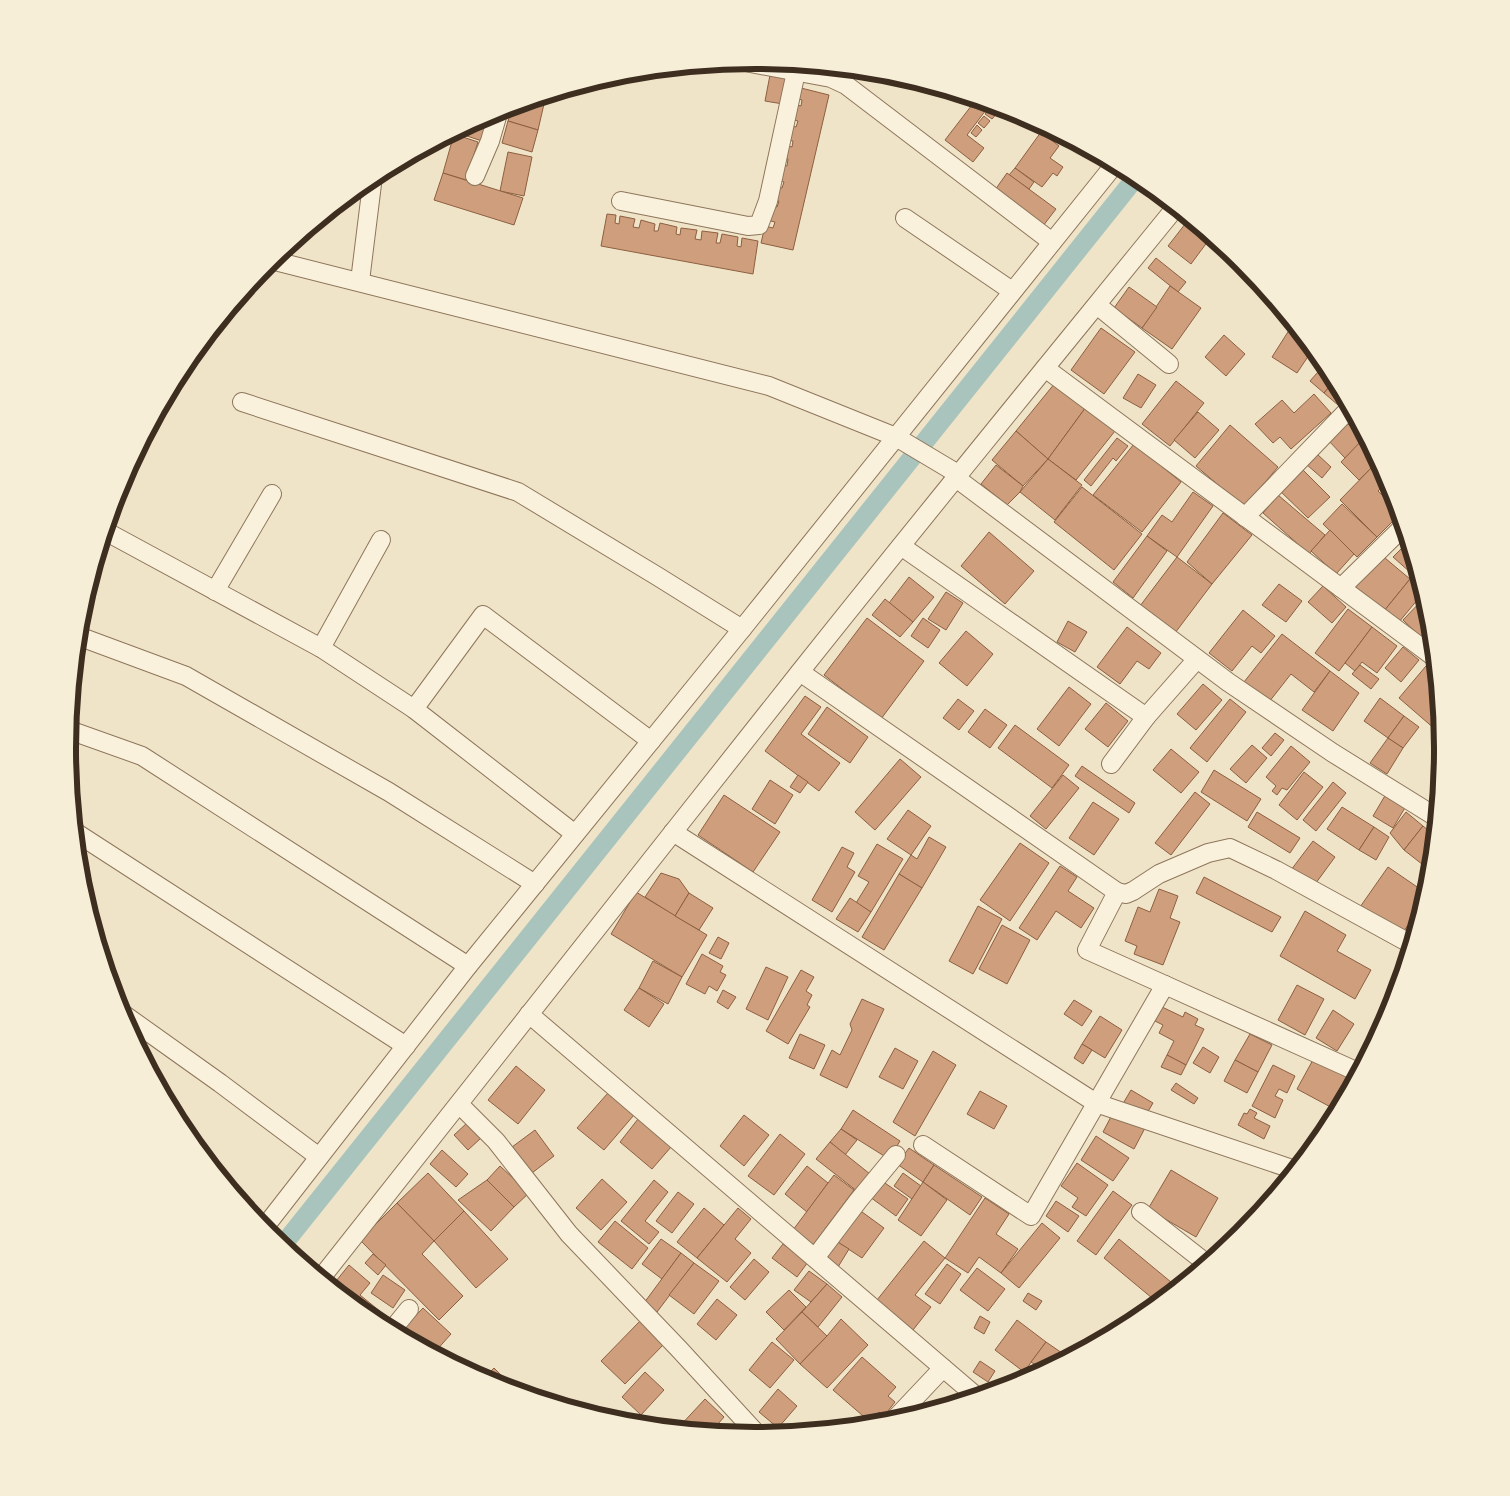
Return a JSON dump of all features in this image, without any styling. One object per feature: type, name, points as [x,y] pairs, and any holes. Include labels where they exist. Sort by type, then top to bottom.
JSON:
[{"type":"street","points":[[783,70],[831,78],[846,85],[1052,242]]},
{"type":"street","points":[[621,201],[748,226],[759,225],[772,182],[796,72]]},
{"type":"street","points":[[475,176],[497,119]]},
{"type":"street","points":[[269,1222],[468,966],[742,630],[1110,170]]},
{"type":"street","points":[[360,281],[372,188]]},
{"type":"street","points":[[325,1274],[460,1105],[529,1014],[800,672],[1172,212]]},
{"type":"street","points":[[905,218],[1012,291]]},
{"type":"street","points":[[281,262],[769,386],[896,436],[957,476],[1228,682],[1333,753],[1431,814]]},
{"type":"street","points":[[1097,305],[1169,364]]},
{"type":"street","points":[[1045,368],[1341,588],[1426,649]]},
{"type":"street","points":[[242,402],[518,492],[742,630]]},
{"type":"street","points":[[1245,517],[1345,413]]},
{"type":"street","points":[[215,591],[272,494]]},
{"type":"street","points":[[1341,588],[1399,532]]},
{"type":"street","points":[[111,534],[321,648],[414,709],[575,834]]},
{"type":"street","points":[[321,648],[381,540]]},
{"type":"street","points":[[901,546],[1146,717]]},
{"type":"street","points":[[414,709],[482,615],[651,741]]},
{"type":"street","points":[[85,639],[186,676],[389,792],[535,884]]},
{"type":"street","points":[[1111,764],[1146,717],[1197,659]]},
{"type":"street","points":[[800,672],[1117,892],[1126,894],[1160,874],[1208,854],[1230,848],[1276,870],[1406,941]]},
{"type":"street","points":[[76,733],[142,756],[468,966]]},
{"type":"street","points":[[673,832],[1096,1103],[1289,1168]]},
{"type":"street","points":[[82,836],[406,1046]]},
{"type":"street","points":[[1117,892],[1087,950],[1353,1070]]},
{"type":"street","points":[[923,1145],[1031,1216],[1165,985]]},
{"type":"street","points":[[529,1014],[971,1392]]},
{"type":"street","points":[[133,1021],[319,1157]]},
{"type":"street","points":[[460,1105],[496,1140],[569,1234],[680,1349],[751,1427]]},
{"type":"street","points":[[815,1258],[896,1154]]},
{"type":"street","points":[[1141,1212],[1202,1260]]},
{"type":"street","points":[[396,1324],[409,1309]]},
{"type":"street","points":[[903,1411],[943,1368]]},
{"type":"building","points":[[770,75],[788,78],[783,104],[765,101]]},
{"type":"building","points":[[797,87],[829,95],[793,250],[761,243],[765,226],[773,228],[775,222],[766,220],[769,205],[777,207],[779,201],[771,199],[774,186],[782,188],[784,182],[776,180],[779,164],[787,166],[788,159],[781,158],[784,145],[792,147],[793,141],[785,139],[788,125],[796,127],[798,121],[790,119],[793,104],[801,106],[802,100],[794,98]]},
{"type":"building","points":[[544,104],[538,130],[508,121],[510,115]]},
{"type":"building","points":[[972,105],[986,110],[967,135],[984,148],[973,162],[945,140]]},
{"type":"building","points":[[988,110],[997,114],[992,119],[985,114]]},
{"type":"building","points":[[984,116],[990,121],[984,128],[978,123]]},
{"type":"building","points":[[492,121],[485,142],[464,135]]},
{"type":"building","points":[[508,121],[538,130],[532,152],[502,143]]},
{"type":"building","points":[[977,125],[982,130],[976,137],[971,133]]},
{"type":"building","points":[[1041,132],[1059,146],[1050,158],[1063,167],[1057,176],[1053,173],[1042,187],[1015,168]]},
{"type":"building","points":[[461,136],[478,142],[466,180],[443,173],[452,140]]},
{"type":"building","points":[[508,152],[532,157],[524,196],[500,191]]},
{"type":"building","points":[[1015,168],[1034,182],[1029,189],[1009,175]]},
{"type":"building","points":[[443,173],[523,198],[514,225],[434,200]]},
{"type":"building","points":[[1007,173],[1056,209],[1043,226],[995,190]]},
{"type":"building","points":[[607,214],[616,215],[615,223],[619,224],[620,216],[635,219],[633,227],[639,228],[641,220],[655,224],[654,231],[658,231],[660,223],[677,227],[676,234],[680,235],[681,228],[697,230],[695,239],[701,240],[702,231],[718,233],[716,243],[720,243],[722,234],[738,237],[737,246],[741,247],[742,238],[758,241],[753,274],[601,246]]},
{"type":"building","points":[[1186,223],[1208,242],[1191,264],[1168,246]]},
{"type":"building","points":[[1156,258],[1186,282],[1178,292],[1148,268]]},
{"type":"building","points":[[1170,286],[1201,308],[1172,349],[1142,328]]},
{"type":"building","points":[[1129,287],[1157,307],[1142,328],[1114,308]]},
{"type":"building","points":[[1101,328],[1135,352],[1104,394],[1071,370]]},
{"type":"building","points":[[1290,329],[1309,355],[1297,373],[1272,357]]},
{"type":"building","points":[[1224,335],[1245,354],[1226,376],[1205,357]]},
{"type":"building","points":[[1319,370],[1330,386],[1324,393],[1310,381]]},
{"type":"building","points":[[1138,374],[1156,385],[1141,408],[1123,398]]},
{"type":"building","points":[[1176,381],[1204,403],[1170,446],[1142,424]]},
{"type":"building","points":[[1055,383],[1086,407],[1048,459],[1016,431]]},
{"type":"building","points":[[1330,386],[1340,403],[1338,405],[1324,393]]},
{"type":"building","points":[[1314,394],[1331,413],[1291,449],[1280,437],[1273,443],[1255,424],[1282,400],[1294,413]]},
{"type":"building","points":[[1086,407],[1115,431],[1076,480],[1048,459]]},
{"type":"building","points":[[1198,412],[1219,430],[1195,458],[1174,440]]},
{"type":"building","points":[[1346,422],[1355,431],[1361,443],[1345,458],[1328,440]]},
{"type":"building","points":[[1230,425],[1278,467],[1244,507],[1196,466]]},
{"type":"building","points":[[1016,431],[1048,459],[1023,486],[992,460]]},
{"type":"building","points":[[1117,438],[1128,446],[1116,461],[1113,458],[1091,486],[1084,480]]},
{"type":"building","points":[[1361,442],[1373,466],[1359,480],[1341,462]]},
{"type":"building","points":[[1134,444],[1181,482],[1142,532],[1093,495]]},
{"type":"building","points":[[1317,454],[1331,467],[1322,478],[1306,464]]},
{"type":"building","points":[[1048,459],[1082,485],[1055,520],[1020,492]]},
{"type":"building","points":[[996,465],[1023,486],[1020,492],[1007,505],[981,484]]},
{"type":"building","points":[[1373,466],[1382,487],[1378,491],[1387,500],[1394,520],[1377,537],[1340,500]]},
{"type":"building","points":[[1300,467],[1330,497],[1308,518],[1278,489]]},
{"type":"building","points":[[1082,487],[1142,534],[1114,570],[1054,522]]},
{"type":"building","points":[[1193,492],[1213,506],[1177,557],[1147,536],[1162,515],[1172,522]]},
{"type":"building","points":[[1278,495],[1325,535],[1309,554],[1263,513]]},
{"type":"building","points":[[1342,504],[1377,537],[1357,557],[1323,524]]},
{"type":"building","points":[[1223,513],[1252,535],[1212,584],[1187,562]]},
{"type":"building","points":[[1330,530],[1354,554],[1336,574],[1311,551]]},
{"type":"building","points":[[989,532],[1034,571],[1005,604],[961,566]]},
{"type":"building","points":[[1147,536],[1167,551],[1133,598],[1113,582]]},
{"type":"building","points":[[1403,547],[1411,573],[1393,557]]},
{"type":"building","points":[[1379,553],[1410,579],[1384,611],[1353,586]]},
{"type":"building","points":[[1177,557],[1212,584],[1175,633],[1140,606]]},
{"type":"building","points":[[909,577],[934,597],[913,622],[889,603]]},
{"type":"building","points":[[1410,579],[1413,582],[1417,600],[1399,622],[1384,611]]},
{"type":"building","points":[[1279,584],[1302,601],[1286,622],[1262,605]]},
{"type":"building","points":[[1323,586],[1346,607],[1332,623],[1308,602]]},
{"type":"building","points":[[946,592],[963,603],[946,630],[928,619]]},
{"type":"building","points":[[885,599],[913,622],[900,637],[872,615]]},
{"type":"building","points":[[1418,604],[1425,641],[1425,641],[1403,620]]},
{"type":"building","points":[[1348,609],[1372,627],[1339,671],[1315,653]]},
{"type":"building","points":[[1243,610],[1275,636],[1261,653],[1252,646],[1232,671],[1209,653]]},
{"type":"building","points":[[867,618],[924,661],[881,719],[824,675]]},
{"type":"building","points":[[923,618],[940,630],[928,648],[911,636]]},
{"type":"building","points":[[1068,621],[1087,632],[1075,652],[1057,642]]},
{"type":"building","points":[[1127,627],[1161,653],[1149,669],[1137,661],[1120,684],[1097,667]]},
{"type":"building","points":[[1372,627],[1397,646],[1377,673],[1362,662],[1355,671],[1345,663]]},
{"type":"building","points":[[966,631],[993,654],[967,686],[939,663]]},
{"type":"building","points":[[1282,634],[1330,671],[1314,692],[1291,674],[1269,702],[1244,682]]},
{"type":"building","points":[[1403,647],[1419,660],[1401,682],[1385,668]]},
{"type":"building","points":[[1360,665],[1379,679],[1371,689],[1352,674]]},
{"type":"building","points":[[1426,666],[1429,669],[1434,728],[1399,698]]},
{"type":"building","points":[[1330,671],[1359,693],[1333,731],[1302,710]]},
{"type":"building","points":[[1203,684],[1222,700],[1196,730],[1177,714]]},
{"type":"building","points":[[1069,687],[1091,704],[1059,746],[1037,729]]},
{"type":"building","points":[[805,696],[821,707],[801,734],[840,763],[819,791],[765,751]]},
{"type":"building","points":[[1380,698],[1404,716],[1388,738],[1364,721]]},
{"type":"building","points":[[958,699],[974,711],[959,730],[943,718]]},
{"type":"building","points":[[1230,699],[1246,712],[1207,762],[1190,748]]},
{"type":"building","points":[[1106,703],[1128,721],[1108,747],[1085,729]]},
{"type":"building","points":[[827,707],[868,737],[850,763],[808,734]]},
{"type":"building","points":[[985,709],[1007,725],[990,748],[968,732]]},
{"type":"building","points":[[1404,716],[1419,727],[1403,748],[1388,738]]},
{"type":"building","points":[[1015,725],[1069,765],[1052,788],[998,748]]},
{"type":"building","points":[[1275,733],[1284,740],[1271,756],[1262,748]]},
{"type":"building","points":[[1388,738],[1403,748],[1387,774],[1370,763]]},
{"type":"building","points":[[1252,745],[1267,758],[1246,783],[1230,769]]},
{"type":"building","points":[[1291,746],[1310,762],[1287,790],[1282,788],[1277,795],[1272,791],[1276,786],[1266,777]]},
{"type":"building","points":[[1171,749],[1199,772],[1181,793],[1153,770]]},
{"type":"building","points":[[900,759],[921,777],[875,830],[855,812]]},
{"type":"building","points":[[1082,766],[1135,803],[1129,813],[1075,776]]},
{"type":"building","points":[[1214,770],[1261,799],[1247,821],[1201,792]]},
{"type":"building","points":[[1304,772],[1323,787],[1297,820],[1279,805]]},
{"type":"building","points":[[798,775],[808,782],[800,793],[790,787]]},
{"type":"building","points":[[1063,775],[1079,788],[1046,829],[1030,816]]},
{"type":"building","points":[[770,780],[793,795],[775,824],[752,809]]},
{"type":"building","points":[[1333,782],[1346,793],[1316,831],[1303,820]]},
{"type":"building","points":[[1195,792],[1210,804],[1171,855],[1155,843]]},
{"type":"building","points":[[1386,794],[1406,806],[1393,828],[1373,816]]},
{"type":"building","points":[[724,795],[780,832],[753,872],[698,835]]},
{"type":"building","points":[[1093,802],[1119,819],[1094,855],[1069,838]]},
{"type":"building","points":[[1342,807],[1374,827],[1359,850],[1327,829]]},
{"type":"building","points":[[908,810],[931,826],[911,855],[887,839]]},
{"type":"building","points":[[1257,812],[1300,838],[1290,853],[1248,827]]},
{"type":"building","points":[[1406,812],[1423,826],[1404,850],[1390,833]]},
{"type":"building","points":[[1423,826],[1429,831],[1424,865],[1404,850]]},
{"type":"building","points":[[1374,827],[1389,837],[1376,860],[1359,850]]},
{"type":"building","points":[[929,837],[946,847],[922,888],[899,874],[911,855],[917,859]]},
{"type":"building","points":[[1313,841],[1335,857],[1313,887],[1291,870]]},
{"type":"building","points":[[1020,843],[1049,863],[1010,921],[980,900]]},
{"type":"building","points":[[877,844],[903,859],[871,912],[856,903],[869,882],[858,876]]},
{"type":"building","points":[[842,847],[854,853],[847,867],[855,872],[832,912],[812,900]]},
{"type":"building","points":[[1060,866],[1077,877],[1068,891],[1094,908],[1081,928],[1056,911],[1037,940],[1019,928]]},
{"type":"building","points":[[1388,867],[1419,888],[1412,921],[1403,932],[1360,907]]},
{"type":"building","points":[[661,873],[679,879],[689,893],[675,916],[645,897]]},
{"type":"building","points":[[899,874],[922,888],[884,950],[862,937]]},
{"type":"building","points":[[1204,877],[1281,917],[1272,932],[1196,893]]},
{"type":"building","points":[[1159,889],[1178,896],[1170,918],[1180,922],[1163,965],[1134,954],[1137,946],[1125,941],[1138,907],[1150,912]]},
{"type":"building","points":[[636,892],[707,935],[682,977],[611,934]]},
{"type":"building","points":[[689,893],[713,908],[699,930],[675,916]]},
{"type":"building","points":[[850,898],[871,912],[858,932],[836,919]]},
{"type":"building","points":[[978,906],[1002,919],[973,974],[949,961]]},
{"type":"building","points":[[1305,911],[1346,935],[1337,951],[1371,970],[1355,999],[1280,956]]},
{"type":"building","points":[[1412,921],[1408,935],[1403,932]]},
{"type":"building","points":[[1002,925],[1030,940],[1007,984],[979,969]]},
{"type":"building","points":[[718,937],[729,943],[721,959],[709,953]]},
{"type":"building","points":[[702,954],[723,966],[720,972],[726,975],[717,991],[709,986],[705,994],[686,984]]},
{"type":"building","points":[[653,961],[682,977],[668,1004],[639,988]]},
{"type":"building","points":[[766,967],[788,977],[768,1020],[746,1009]]},
{"type":"building","points":[[801,970],[814,977],[806,991],[812,995],[807,1005],[810,1007],[788,1044],[766,1031]]},
{"type":"building","points":[[1297,985],[1324,999],[1305,1035],[1278,1020]]},
{"type":"building","points":[[639,988],[664,1004],[649,1027],[624,1010]]},
{"type":"building","points":[[723,990],[736,997],[728,1009],[717,1002]]},
{"type":"building","points":[[862,999],[884,1009],[847,1088],[820,1075],[832,1050],[840,1055],[852,1030],[850,1024]]},
{"type":"building","points":[[1074,1000],[1092,1011],[1082,1026],[1064,1014]]},
{"type":"building","points":[[1162,1007],[1183,1017],[1185,1012],[1198,1019],[1195,1025],[1204,1029],[1186,1065],[1167,1055],[1174,1041],[1159,1033],[1163,1025],[1155,1021]]},
{"type":"building","points":[[1333,1010],[1354,1024],[1337,1051],[1316,1038]]},
{"type":"building","points":[[1100,1016],[1122,1030],[1105,1058],[1082,1044]]},
{"type":"building","points":[[800,1034],[825,1045],[814,1069],[789,1058]]},
{"type":"building","points":[[1250,1034],[1272,1045],[1258,1072],[1235,1060]]},
{"type":"building","points":[[1082,1044],[1092,1050],[1083,1064],[1074,1058]]},
{"type":"building","points":[[1203,1047],[1219,1057],[1210,1073],[1193,1063]]},
{"type":"building","points":[[895,1048],[918,1061],[903,1089],[879,1077]]},
{"type":"building","points":[[933,1051],[956,1065],[915,1136],[893,1122]]},
{"type":"building","points":[[1167,1055],[1186,1065],[1181,1075],[1161,1067]]},
{"type":"building","points":[[1314,1058],[1350,1075],[1331,1107],[1297,1089]]},
{"type":"building","points":[[1235,1060],[1258,1072],[1247,1093],[1224,1081]]},
{"type":"building","points":[[1273,1065],[1295,1076],[1287,1093],[1279,1089],[1275,1096],[1283,1100],[1275,1118],[1252,1106]]},
{"type":"building","points":[[516,1066],[545,1090],[518,1124],[488,1100]]},
{"type":"building","points":[[1176,1083],[1198,1098],[1194,1104],[1171,1090]]},
{"type":"building","points":[[1131,1090],[1153,1103],[1143,1120],[1121,1107]]},
{"type":"building","points":[[980,1091],[1007,1106],[994,1129],[967,1114]]},
{"type":"building","points":[[608,1093],[634,1115],[604,1150],[577,1128]]},
{"type":"building","points":[[1250,1109],[1257,1113],[1254,1118],[1270,1126],[1264,1139],[1238,1125],[1244,1113],[1247,1114]]},
{"type":"building","points":[[853,1110],[900,1141],[889,1159],[841,1129]]},
{"type":"building","points":[[1114,1111],[1145,1128],[1134,1149],[1103,1132]]},
{"type":"building","points":[[744,1115],[769,1135],[744,1166],[720,1146]]},
{"type":"building","points":[[638,1119],[671,1147],[652,1169],[620,1142]]},
{"type":"building","points":[[467,1123],[481,1138],[468,1150],[454,1135]]},
{"type":"building","points":[[841,1129],[857,1140],[845,1155],[830,1142]]},
{"type":"building","points":[[535,1130],[554,1156],[532,1173],[512,1147]]},
{"type":"building","points":[[780,1134],[805,1154],[774,1195],[748,1176]]},
{"type":"building","points":[[1096,1136],[1129,1158],[1113,1181],[1081,1160]]},
{"type":"building","points":[[830,1142],[875,1178],[862,1195],[816,1159]]},
{"type":"building","points":[[909,1148],[934,1165],[923,1182],[897,1164]]},
{"type":"building","points":[[442,1150],[468,1174],[456,1187],[430,1164]]},
{"type":"building","points":[[1077,1163],[1108,1185],[1086,1216],[1072,1207],[1078,1198],[1061,1186]]},
{"type":"building","points":[[934,1165],[982,1197],[970,1215],[923,1182]]},
{"type":"building","points":[[500,1166],[529,1193],[514,1207],[487,1180]]},
{"type":"building","points":[[807,1166],[828,1183],[807,1212],[785,1194]]},
{"type":"building","points":[[1171,1170],[1218,1198],[1196,1237],[1148,1209]]},
{"type":"building","points":[[428,1173],[464,1211],[434,1241],[397,1203]]},
{"type":"building","points":[[903,1173],[921,1186],[912,1199],[894,1186]]},
{"type":"building","points":[[834,1175],[854,1190],[813,1245],[793,1230]]},
{"type":"building","points":[[602,1179],[627,1202],[601,1230],[576,1208]]},
{"type":"building","points":[[487,1180],[514,1207],[491,1231],[458,1200]]},
{"type":"building","points":[[654,1180],[668,1192],[645,1221],[659,1232],[649,1244],[621,1221]]},
{"type":"building","points":[[882,1181],[908,1199],[896,1216],[870,1197]]},
{"type":"building","points":[[923,1182],[947,1200],[921,1236],[898,1220]]},
{"type":"building","points":[[1113,1191],[1132,1205],[1096,1255],[1077,1241]]},
{"type":"building","points":[[678,1192],[694,1204],[672,1233],[656,1221]]},
{"type":"building","points":[[985,1198],[1009,1214],[996,1234],[1018,1249],[1001,1273],[979,1257],[968,1273],[945,1258]]},
{"type":"building","points":[[1056,1201],[1079,1216],[1068,1232],[1046,1216]]},
{"type":"building","points":[[397,1203],[434,1241],[422,1254],[463,1296],[439,1320],[360,1240]]},
{"type":"building","points":[[704,1208],[724,1225],[697,1258],[677,1242]]},
{"type":"building","points":[[738,1208],[751,1219],[735,1239],[751,1253],[727,1282],[697,1258]]},
{"type":"building","points":[[858,1209],[884,1228],[862,1258],[836,1241]]},
{"type":"building","points":[[464,1211],[508,1259],[476,1288],[434,1241]]},
{"type":"building","points":[[615,1221],[648,1248],[632,1269],[598,1242]]},
{"type":"building","points":[[1042,1223],[1060,1238],[1019,1288],[1001,1273]]},
{"type":"building","points":[[661,1239],[681,1253],[662,1279],[642,1264]]},
{"type":"building","points":[[1119,1239],[1173,1284],[1153,1299],[1104,1258]]},
{"type":"building","points":[[836,1241],[849,1249],[838,1267],[825,1259]]},
{"type":"building","points":[[924,1241],[945,1258],[915,1295],[931,1307],[913,1330],[877,1300]]},
{"type":"building","points":[[783,1244],[808,1262],[797,1277],[772,1258]]},
{"type":"building","points":[[681,1253],[694,1263],[657,1312],[644,1303]]},
{"type":"building","points":[[373,1254],[386,1265],[378,1275],[365,1263]]},
{"type":"building","points":[[754,1259],[769,1272],[745,1300],[730,1287]]},
{"type":"building","points":[[694,1263],[719,1281],[694,1314],[669,1295]]},
{"type":"building","points":[[947,1264],[961,1274],[940,1304],[925,1294]]},
{"type":"building","points":[[349,1265],[370,1283],[360,1295],[381,1312],[378,1313],[335,1282]]},
{"type":"building","points":[[977,1268],[1005,1289],[988,1311],[960,1290]]},
{"type":"building","points":[[809,1271],[827,1284],[811,1302],[794,1290]]},
{"type":"building","points":[[383,1275],[405,1290],[393,1308],[371,1293]]},
{"type":"building","points":[[827,1284],[842,1297],[818,1327],[802,1312]]},
{"type":"building","points":[[789,1290],[806,1307],[784,1330],[766,1312]]},
{"type":"building","points":[[1028,1293],[1042,1301],[1036,1310],[1023,1301]]},
{"type":"building","points":[[717,1299],[737,1315],[716,1340],[697,1324]]},
{"type":"building","points":[[423,1308],[451,1334],[438,1348],[403,1329]]},
{"type":"building","points":[[802,1312],[827,1336],[800,1364],[776,1339]]},
{"type":"building","points":[[980,1316],[990,1322],[984,1334],[974,1328]]},
{"type":"building","points":[[841,1319],[868,1345],[827,1388],[800,1364]]},
{"type":"building","points":[[641,1320],[665,1343],[625,1384],[601,1361]]},
{"type":"building","points":[[1017,1320],[1046,1342],[1024,1372],[995,1350]]},
{"type":"building","points":[[772,1342],[794,1360],[770,1388],[749,1370]]},
{"type":"building","points":[[1046,1342],[1062,1353],[1037,1366],[1031,1362]]},
{"type":"building","points":[[862,1357],[896,1387],[888,1396],[895,1402],[885,1414],[879,1412],[875,1416],[865,1418],[833,1390]]},
{"type":"building","points":[[980,1361],[995,1371],[988,1382],[973,1372]]},
{"type":"building","points":[[494,1368],[506,1380],[495,1376],[489,1373]]},
{"type":"building","points":[[645,1372],[664,1390],[641,1415],[622,1397]]},
{"type":"building","points":[[778,1389],[797,1406],[779,1426],[776,1427],[759,1412]]},
{"type":"building","points":[[705,1399],[724,1417],[716,1426],[683,1423]]},
{"type":"waterway","points":[[287,1240],[1132,183]]}]
